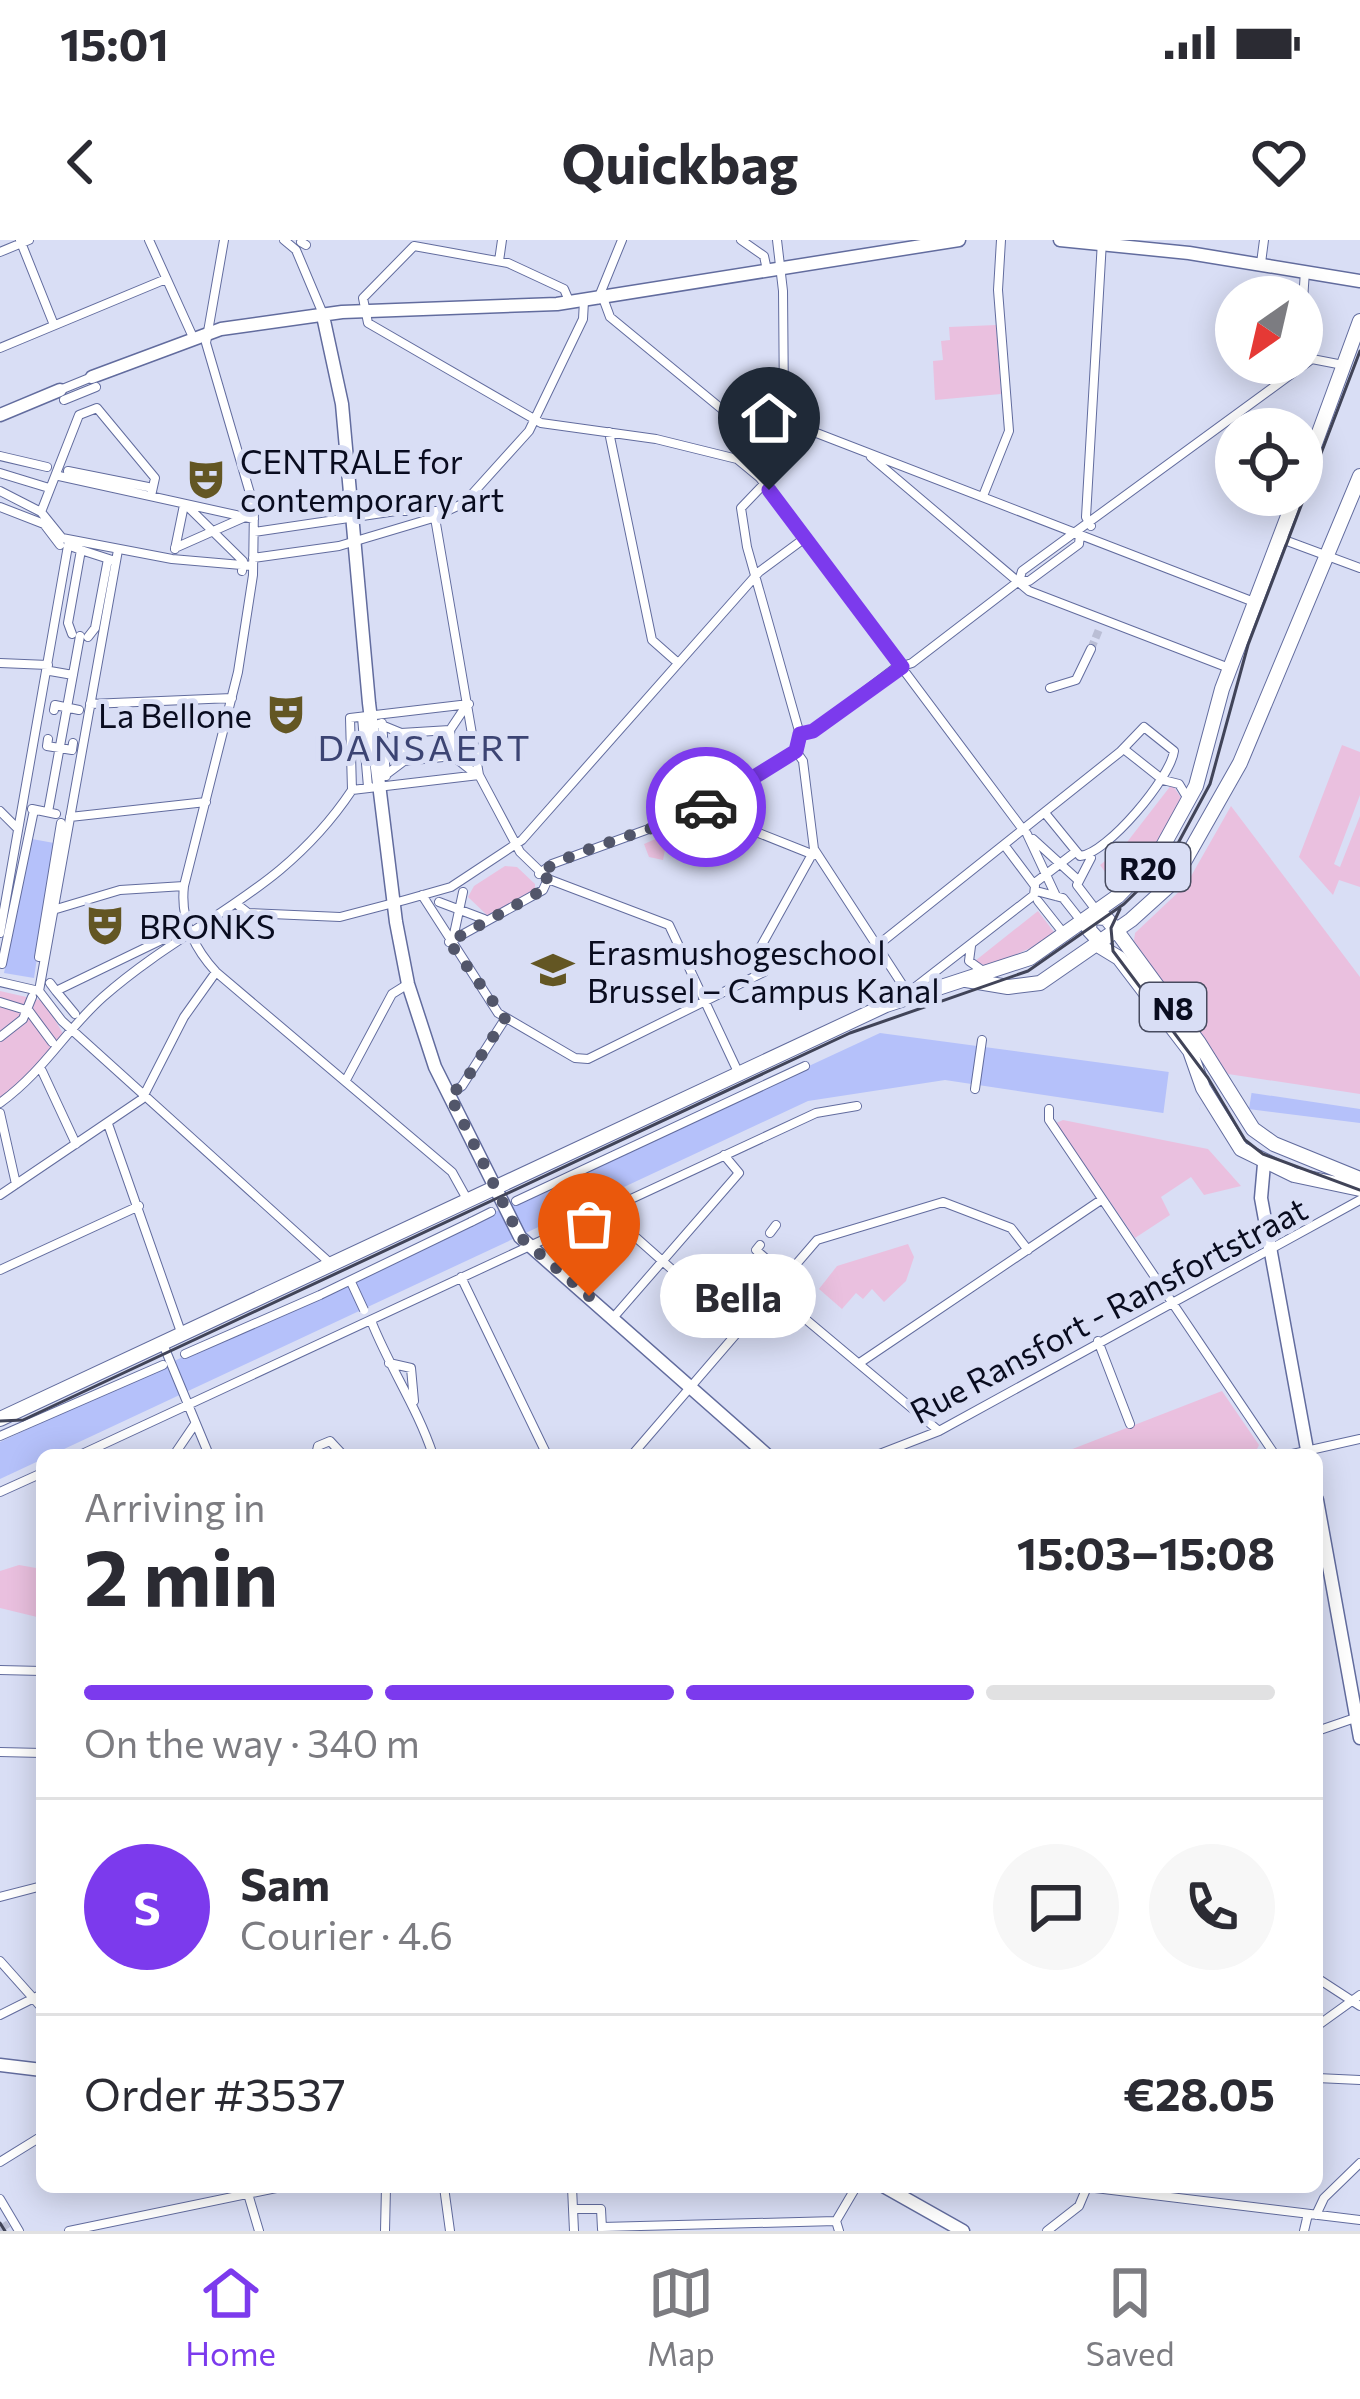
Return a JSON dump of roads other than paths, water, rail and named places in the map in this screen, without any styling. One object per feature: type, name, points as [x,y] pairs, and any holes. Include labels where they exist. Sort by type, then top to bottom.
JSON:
[{"type":"main road","points":[[1323,421],[1360,321]]},
{"type":"main road","name":"R20","points":[[966,980],[1008,987],[1040,983],[1159,898],[1184,866],[1246,748],[1325,555],[1348,515],[1360,476]]},
{"type":"main road","name":"R20","points":[[0,1419],[467,1200],[501,1202],[739,1074],[910,995],[1030,958],[1150,865],[1190,802],[1229,668],[1288,516]]},
{"type":"main road","name":"N8","points":[[1360,1179],[1274,1144],[1253,1129],[1116,930],[1106,918],[1087,913],[1089,930],[1190,1052],[1196,1074],[1235,1142],[1264,1164],[1338,1188],[1360,1189]]},
{"type":"street","points":[[149,240],[192,335]]},
{"type":"street","points":[[224,240],[208,333],[254,532],[232,698],[184,886],[191,935],[216,972],[452,1172],[467,1200]]},
{"type":"street","points":[[499,262],[502,240]]},
{"type":"street","points":[[1,498],[71,545],[113,556],[248,565],[359,540],[464,503],[529,431],[622,240]]},
{"type":"street","points":[[741,240],[764,256],[774,270]]},
{"type":"street","points":[[0,415],[65,396],[192,335],[363,312],[589,300],[959,240]]},
{"type":"street","points":[[983,496],[1009,430],[998,290],[1001,240]]},
{"type":"street","points":[[1060,240],[1262,263],[1360,280]]},
{"type":"street","points":[[1262,263],[1264,240]]},
{"type":"street","points":[[1,250],[23,241],[54,325]]},
{"type":"street","points":[[1091,526],[1086,517],[1102,242]]},
{"type":"street","points":[[757,443],[589,300],[499,262],[410,243],[370,290],[363,312],[368,323],[432,365],[532,419],[744,459],[1024,831]]},
{"type":"street","points":[[764,256],[777,244]]},
{"type":"street","points":[[452,938],[543,890],[543,877],[552,864],[701,810],[796,751],[800,734],[741,506],[761,479],[764,448],[778,425],[777,244]]},
{"type":"street","points":[[294,245],[323,316],[342,404],[359,519],[372,721],[408,984],[449,1094],[524,1240],[761,1449]]},
{"type":"street","points":[[1305,271],[1305,276]]},
{"type":"street","points":[[0,348],[166,279]]},
{"type":"street","points":[[1323,359],[1343,365]]},
{"type":"street","points":[[800,734],[813,731],[1019,581],[1022,572],[1091,526],[1275,384]]},
{"type":"street","points":[[65,396],[88,386]]},
{"type":"street","points":[[41,512],[78,417],[87,409],[88,386]]},
{"type":"street","points":[[65,396],[87,409],[99,409],[155,478],[155,492]]},
{"type":"street","points":[[747,431],[778,425],[866,451],[1254,602]]},
{"type":"street","points":[[744,459],[778,425]]},
{"type":"street","points":[[744,459],[747,431]]},
{"type":"street","points":[[609,432],[652,640],[678,663]]},
{"type":"street","points":[[866,451],[1029,591],[1101,623],[1229,668]]},
{"type":"street","points":[[0,456],[250,518]]},
{"type":"street","points":[[37,485],[58,471]]},
{"type":"street","points":[[1,498],[5,476],[49,488]]},
{"type":"street","points":[[1,498],[41,512],[71,545],[113,556]]},
{"type":"street","points":[[184,503],[248,565]]},
{"type":"street","points":[[172,560],[184,503]]},
{"type":"street","points":[[254,532],[434,514]]},
{"type":"street","points":[[434,514],[475,773],[516,844],[543,877],[669,926],[739,1074]]},
{"type":"street","points":[[175,548],[250,518]]},
{"type":"street","points":[[238,906],[248,913],[340,916],[451,887],[516,844],[756,575],[805,538]]},
{"type":"street","points":[[1279,538],[1360,568]]},
{"type":"street","points":[[71,545],[68,622],[80,637]]},
{"type":"street","points":[[0,933],[71,545]]},
{"type":"street","points":[[52,1042],[39,991],[50,813],[80,637],[95,628],[113,556]]},
{"type":"street","points":[[76,1015],[0,972],[83,710],[113,556]]},
{"type":"street","points":[[1050,688],[1076,680],[1090,649]]},
{"type":"street","points":[[0,663],[73,675]]},
{"type":"street","points":[[54,710],[55,705],[83,710],[232,698]]},
{"type":"street","points":[[352,790],[349,721],[466,708]]},
{"type":"street","points":[[453,756],[450,730],[466,708]]},
{"type":"street","points":[[372,721],[401,734],[450,730]]},
{"type":"street","points":[[878,945],[1126,750],[1144,727],[1174,752],[1163,780],[1117,835],[1089,857],[1078,880]]},
{"type":"street","points":[[401,734],[404,761]]},
{"type":"street","points":[[49,739],[47,746],[72,750],[73,743]]},
{"type":"street","points":[[1126,750],[1163,780],[1179,784],[1190,802]]},
{"type":"street","points":[[796,751],[802,760],[813,856],[910,995],[1036,894],[1046,873],[1074,853]]},
{"type":"street","points":[[380,780],[404,761],[453,756],[475,773]]},
{"type":"street","points":[[0,1103],[42,1071],[73,1029],[125,980],[238,906],[306,850],[352,790],[380,780],[475,773]]},
{"type":"street","points":[[50,813],[206,802]]},
{"type":"street","points":[[701,810],[813,856]]},
{"type":"street","points":[[0,811],[18,830]]},
{"type":"street","points":[[0,1037],[39,991],[53,910],[50,813]]},
{"type":"street","points":[[1045,813],[1080,856],[1089,857]]},
{"type":"street","points":[[1056,896],[1027,834],[1078,880],[1087,913]]},
{"type":"street","points":[[1005,846],[1035,886],[1058,932],[1112,893]]},
{"type":"street","points":[[422,895],[505,1018],[575,1058],[588,1059],[764,971],[760,948],[813,856]]},
{"type":"street","points":[[53,910],[121,890],[184,886]]},
{"type":"street","points":[[452,938],[463,892]]},
{"type":"street","points":[[1036,894],[1056,896],[1087,913]]},
{"type":"street","points":[[439,902],[484,919]]},
{"type":"street","points":[[0,1002],[176,935]]},
{"type":"street","points":[[972,945],[969,961],[985,972]]},
{"type":"street","points":[[0,1196],[146,1093],[184,1017],[216,972]]},
{"type":"street","points":[[346,1080],[392,994],[408,984]]},
{"type":"street","points":[[39,991],[73,1029],[330,1264]]},
{"type":"street","points":[[449,1094],[462,1086],[505,1018]]},
{"type":"street","points":[[975,1087],[982,1042]]},
{"type":"street","name":"R20","points":[[185,1354],[350,1282],[471,1222],[501,1202],[805,1066]]},
{"type":"street","points":[[42,1071],[76,1144]]},
{"type":"street","points":[[93,1449],[461,1277],[524,1240],[605,1210],[816,1113],[857,1106]]},
{"type":"street","points":[[1049,1109],[1049,1120],[1101,1200],[1271,1449]]},
{"type":"street","points":[[0,1113],[16,1184]]},
{"type":"street","points":[[108,1124],[182,1335]]},
{"type":"street","points":[[614,1318],[739,1173],[724,1155]]},
{"type":"street","points":[[1264,1164],[1260,1185],[1308,1449]]},
{"type":"street","points":[[861,1362],[1101,1200]]},
{"type":"street","name":"Rue Ransfort - Ransfortstraat","points":[[899,1449],[1360,1200]]},
{"type":"street","points":[[637,1449],[817,1240],[943,1202],[1012,1228],[1028,1250]]},
{"type":"street","points":[[0,1270],[139,1206]]},
{"type":"street","points":[[605,1210],[739,1329]]},
{"type":"street","points":[[760,1245],[756,1250],[780,1270]]},
{"type":"street","points":[[461,1277],[543,1449]]},
{"type":"street","points":[[350,1282],[364,1310]]},
{"type":"street","points":[[772,1291],[939,1431]]},
{"type":"street","points":[[372,1323],[397,1386],[413,1402],[432,1449]]},
{"type":"street","points":[[1098,1341],[1130,1424]]},
{"type":"street","points":[[163,1344],[207,1449]]},
{"type":"street","points":[[0,1436],[167,1363]]},
{"type":"street","points":[[388,1363],[411,1368],[416,1380],[413,1402]]},
{"type":"street","points":[[178,1449],[196,1423]]},
{"type":"street","points":[[426,1434],[432,1449]]},
{"type":"street","points":[[1317,1449],[1360,1439]]},
{"type":"street","points":[[0,1492],[36,1476]]},
{"type":"street","points":[[1323,1532],[1360,1738]]},
{"type":"street","points":[[0,1670],[36,1671]]},
{"type":"street","points":[[1323,1729],[1358,1717]]},
{"type":"street","points":[[0,1752],[36,1753]]},
{"type":"street","points":[[0,1897],[36,1888]]},
{"type":"street","points":[[0,1961],[36,1994]]},
{"type":"street","points":[[1323,1981],[1357,2001],[1323,2022]]},
{"type":"street","points":[[0,2015],[36,1997]]},
{"type":"street","points":[[0,2065],[36,2069]]},
{"type":"street","points":[[1323,2078],[1360,2080]]},
{"type":"street","points":[[0,2162],[36,2140]]},
{"type":"street","points":[[1304,2231],[1324,2198],[1360,2164]]},
{"type":"street","points":[[69,2231],[234,2193]]},
{"type":"street","points":[[248,2193],[259,2231]]},
{"type":"street","points":[[385,2231],[386,2193]]},
{"type":"street","points":[[445,2193],[451,2231]]},
{"type":"street","points":[[573,2193],[574,2231]]},
{"type":"street","points":[[575,2209],[601,2209],[602,2229],[838,2226],[853,2193]]},
{"type":"street","points":[[896,2193],[963,2231]]},
{"type":"street","points":[[1047,2231],[1083,2201],[1085,2193]]},
{"type":"street","points":[[1154,2193],[1360,2220]]},
{"type":"street","points":[[0,2199],[19,2231]]},
{"type":"water","points":[[32,839],[54,843],[34,978],[4,973]]},
{"type":"water","points":[[880,1033],[1169,1072],[1172,1081],[1360,1109],[1360,1123],[1201,1103],[1199,1110],[1163,1113],[945,1080],[808,1101],[64,1449],[36,1449],[36,1462],[0,1479],[0,1442]]},
{"type":"tunnel","points":[[1091,649],[1100,627]]},
{"type":"tunnel","points":[[0,2225],[4,2231]]},
{"type":"tram line","points":[[0,1421],[23,1420],[850,1033],[1028,971],[1124,904],[1169,860],[1210,784],[1248,645],[1360,351]]},
{"type":"tram line","points":[[1120,909],[1111,928],[1113,951],[1208,1078],[1245,1140],[1263,1154],[1360,1190]]},
{"type":"tram line","points":[[0,2223],[5,2231]]},
{"type":"place","name":"CENTRALE for contemporary art","points":[[206,479]]},
{"type":"place","name":"La Bellone","points":[[286,714]]},
{"type":"place","name":"BRONKS","points":[[105,925]]},
{"type":"place","name":"Erasmushogeschool Brussel – Campus Kanal","points":[[553,970]]},
{"type":"place","name":"Bella","points":[[589,1296]]},
{"type":"district","name":"DANSAERT","points":[[425,746]]}]
